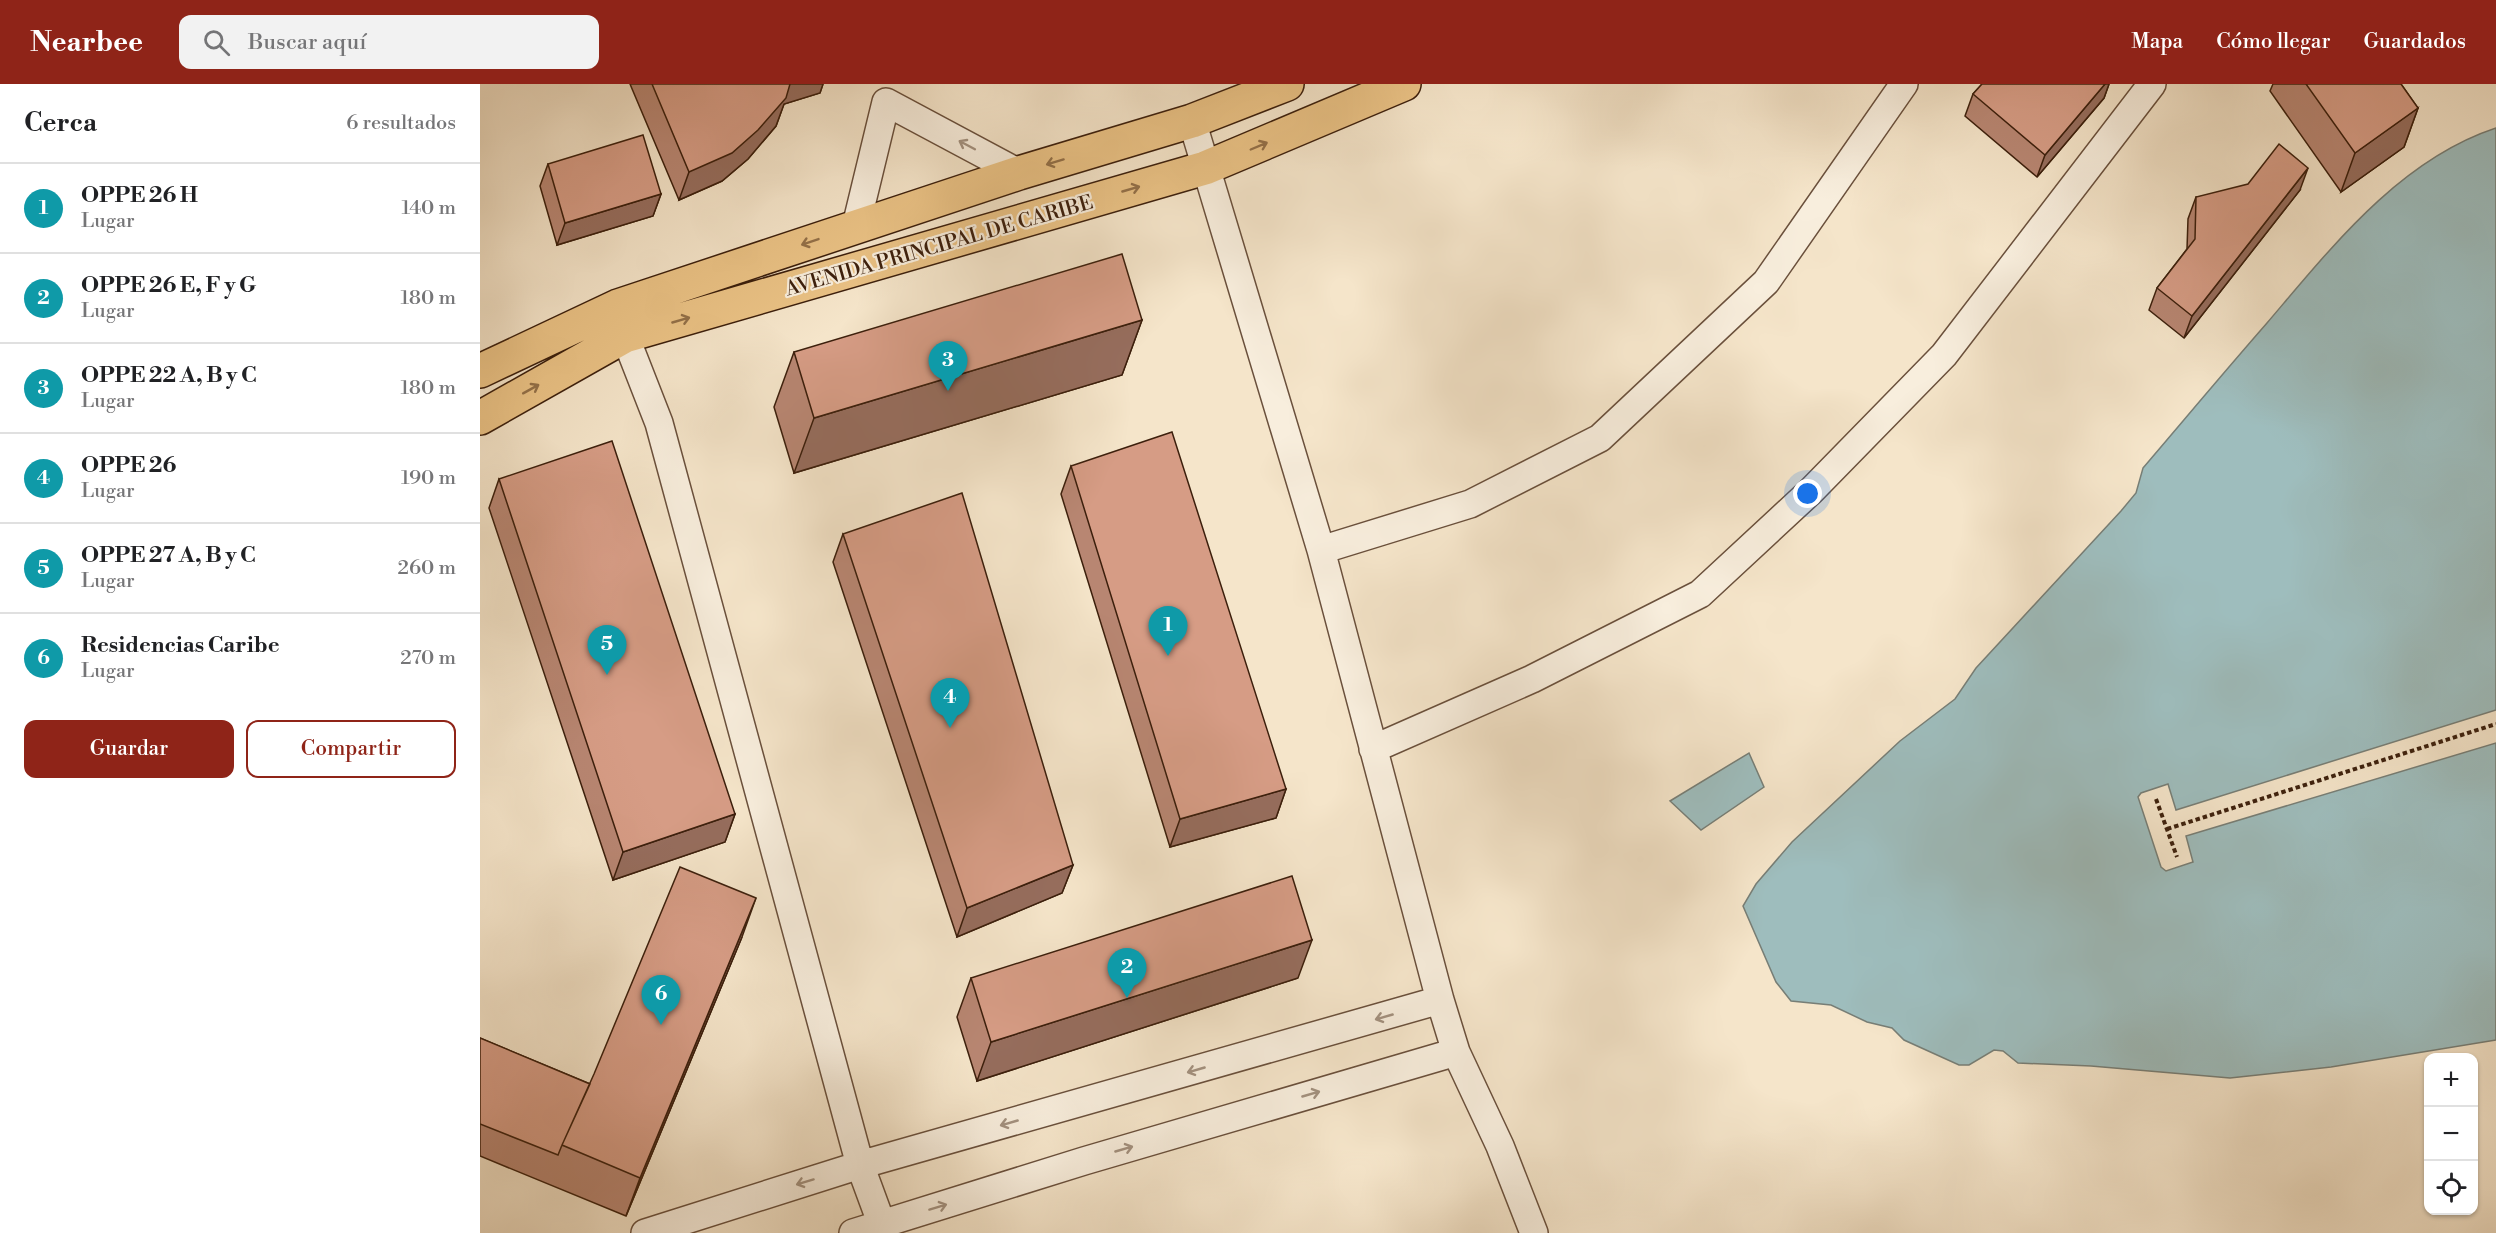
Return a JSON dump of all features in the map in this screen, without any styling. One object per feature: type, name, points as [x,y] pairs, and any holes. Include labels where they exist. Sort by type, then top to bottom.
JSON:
[{"type":"main road","name":"AVENIDA PRINCIPAL DE CARIBE","points":[[480,371],[621,321],[856,226],[1019,173],[1192,121],[1287,84]]},
{"type":"main road","name":"AVENIDA PRINCIPAL DE CARIBE","points":[[480,418],[621,321],[1205,168],[1404,84]]},
{"type":"street","points":[[1321,550],[1470,504],[1600,438],[1767,282],[1904,84]]},
{"type":"street","points":[[1373,749],[1532,679],[1700,594],[1811,491],[1944,355],[2152,84]]},
{"type":"street","points":[[856,226],[884,93],[1019,173]]},
{"type":"street","points":[[1192,121],[1321,550],[1440,1000],[1456,1052],[1500,1146],[1534,1233]]},
{"type":"street","points":[[621,321],[659,423],[860,1165],[883,1229]]},
{"type":"street","points":[[645,1233],[860,1165],[1440,1000]]},
{"type":"street","points":[[853,1233],[883,1229],[1084,1161],[1456,1052]]},
{"type":"path","points":[[2167,829],[2496,724]]},
{"type":"path","points":[[2156,799],[2177,857]]},
{"type":"water","points":[[2496,128],[2496,710],[2176,810],[2168,784],[2141,793],[2138,797],[2161,867],[2166,871],[2193,862],[2186,836],[2496,743],[2496,1040],[2331,1067],[2230,1078],[2091,1066],[2018,1063],[2003,1051],[1994,1050],[1969,1065],[1959,1065],[1904,1040],[1892,1028],[1867,1022],[1831,1005],[1791,1001],[1776,982],[1743,906],[1756,884],[1792,842],[1900,741],[1955,699],[1976,668],[2136,493],[2143,468],[2316,265],[2369,209],[2428,161],[2461,142]]},
{"type":"water","points":[[1749,753],[1764,787],[1701,830],[1670,801]]},
{"type":"building","points":[[652,84],[790,84],[786,98],[758,130],[732,153],[689,172]]},
{"type":"building","points":[[1982,84],[2105,84],[2045,155],[1973,94]]},
{"type":"building","points":[[2306,84],[2401,84],[2418,108],[2355,153]]},
{"type":"building","points":[[643,135],[661,194],[565,223],[548,164]]},
{"type":"building","points":[[2279,144],[2308,168],[2192,316],[2157,288],[2195,239],[2196,197],[2248,184]]},
{"type":"building","points":[[1122,254],[1142,320],[814,418],[794,352]]},
{"type":"building","points":[[1172,432],[1286,789],[1180,819],[1071,466]]},
{"type":"building","points":[[612,441],[735,814],[623,852],[499,479]]},
{"type":"building","points":[[962,493],[1073,865],[967,908],[843,534]]},
{"type":"building","points":[[680,867],[756,898],[640,1178],[562,1145]]},
{"type":"building","points":[[1292,876],[1312,940],[991,1042],[971,978]]},
{"type":"building","points":[[480,1038],[590,1084],[558,1155],[480,1124]]},
{"type":"place","name":"OPPE 22 A, B y C","points":[[948,391]]},
{"type":"place","name":"OPPE 26 H","points":[[1168,656]]},
{"type":"place","name":"OPPE 27 A, B y C","points":[[607,675]]},
{"type":"place","name":"OPPE 26","points":[[950,728]]},
{"type":"place","name":"OPPE 26 E, F y G","points":[[1127,998]]},
{"type":"place","name":"Residencias Caribe","points":[[661,1025]]}]
